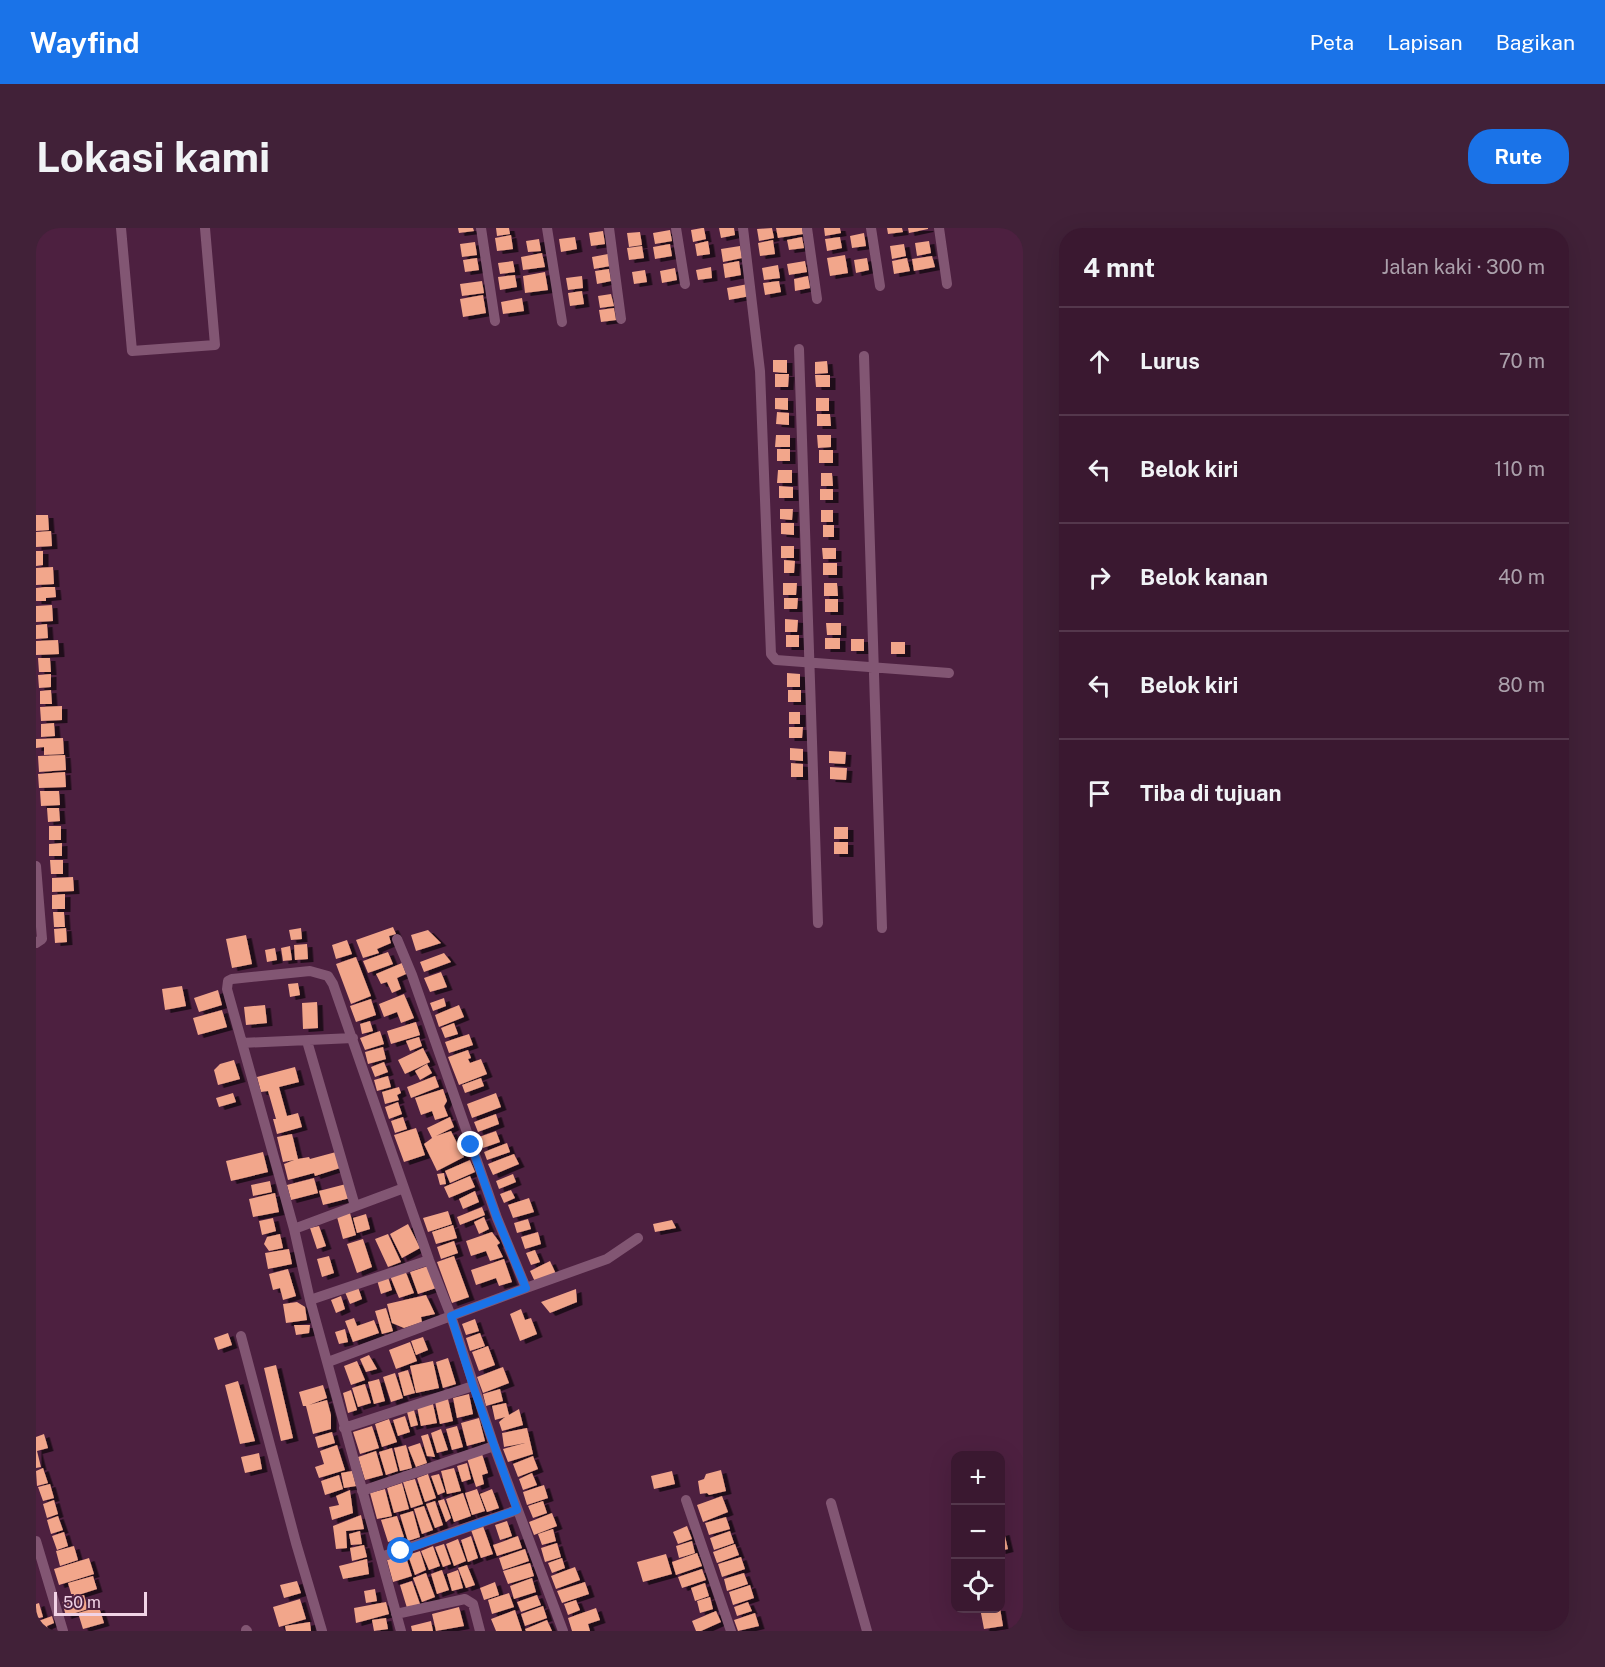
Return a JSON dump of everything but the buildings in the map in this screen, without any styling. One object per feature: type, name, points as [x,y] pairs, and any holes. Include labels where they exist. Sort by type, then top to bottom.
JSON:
[{"type":"street","points":[[121,228],[132,351],[216,345],[206,228]]},
{"type":"street","points":[[481,228],[495,321]]},
{"type":"street","points":[[547,228],[562,322]]},
{"type":"street","points":[[609,228],[621,319]]},
{"type":"street","points":[[676,228],[685,284]]},
{"type":"street","points":[[742,228],[760,371],[771,654],[776,660],[950,673]]},
{"type":"street","points":[[807,228],[817,299]]},
{"type":"street","points":[[871,228],[880,286]]},
{"type":"street","points":[[939,228],[947,284]]},
{"type":"street","points":[[799,350],[818,923]]},
{"type":"street","points":[[864,356],[882,928]]},
{"type":"street","points":[[36,866],[42,939],[36,943]]},
{"type":"street","points":[[396,939],[412,975],[493,1208],[526,1288]]},
{"type":"street","points":[[401,1631],[310,1300],[294,1229],[226,986],[232,979],[310,971],[328,976],[333,984],[429,1260],[451,1316],[494,1446],[563,1631]]},
{"type":"street","points":[[242,1043],[353,1038]]},
{"type":"street","points":[[307,1041],[355,1206]]},
{"type":"street","points":[[294,1229],[404,1188]]},
{"type":"street","points":[[328,1362],[607,1259],[638,1238]]},
{"type":"street","points":[[310,1300],[429,1260]]},
{"type":"street","points":[[241,1336],[322,1631]]},
{"type":"street","points":[[345,1428],[473,1386]]},
{"type":"street","points":[[362,1491],[494,1446]]},
{"type":"street","points":[[686,1500],[731,1631]]},
{"type":"street","points":[[831,1503],[867,1631]]},
{"type":"street","points":[[381,1557],[517,1510]]},
{"type":"street","points":[[36,1540],[63,1631]]},
{"type":"street","points":[[396,1614],[469,1600],[473,1604],[480,1631]]},
{"type":"route","points":[[401,1551],[517,1510],[451,1316],[526,1288],[497,1218],[471,1145]]}]
